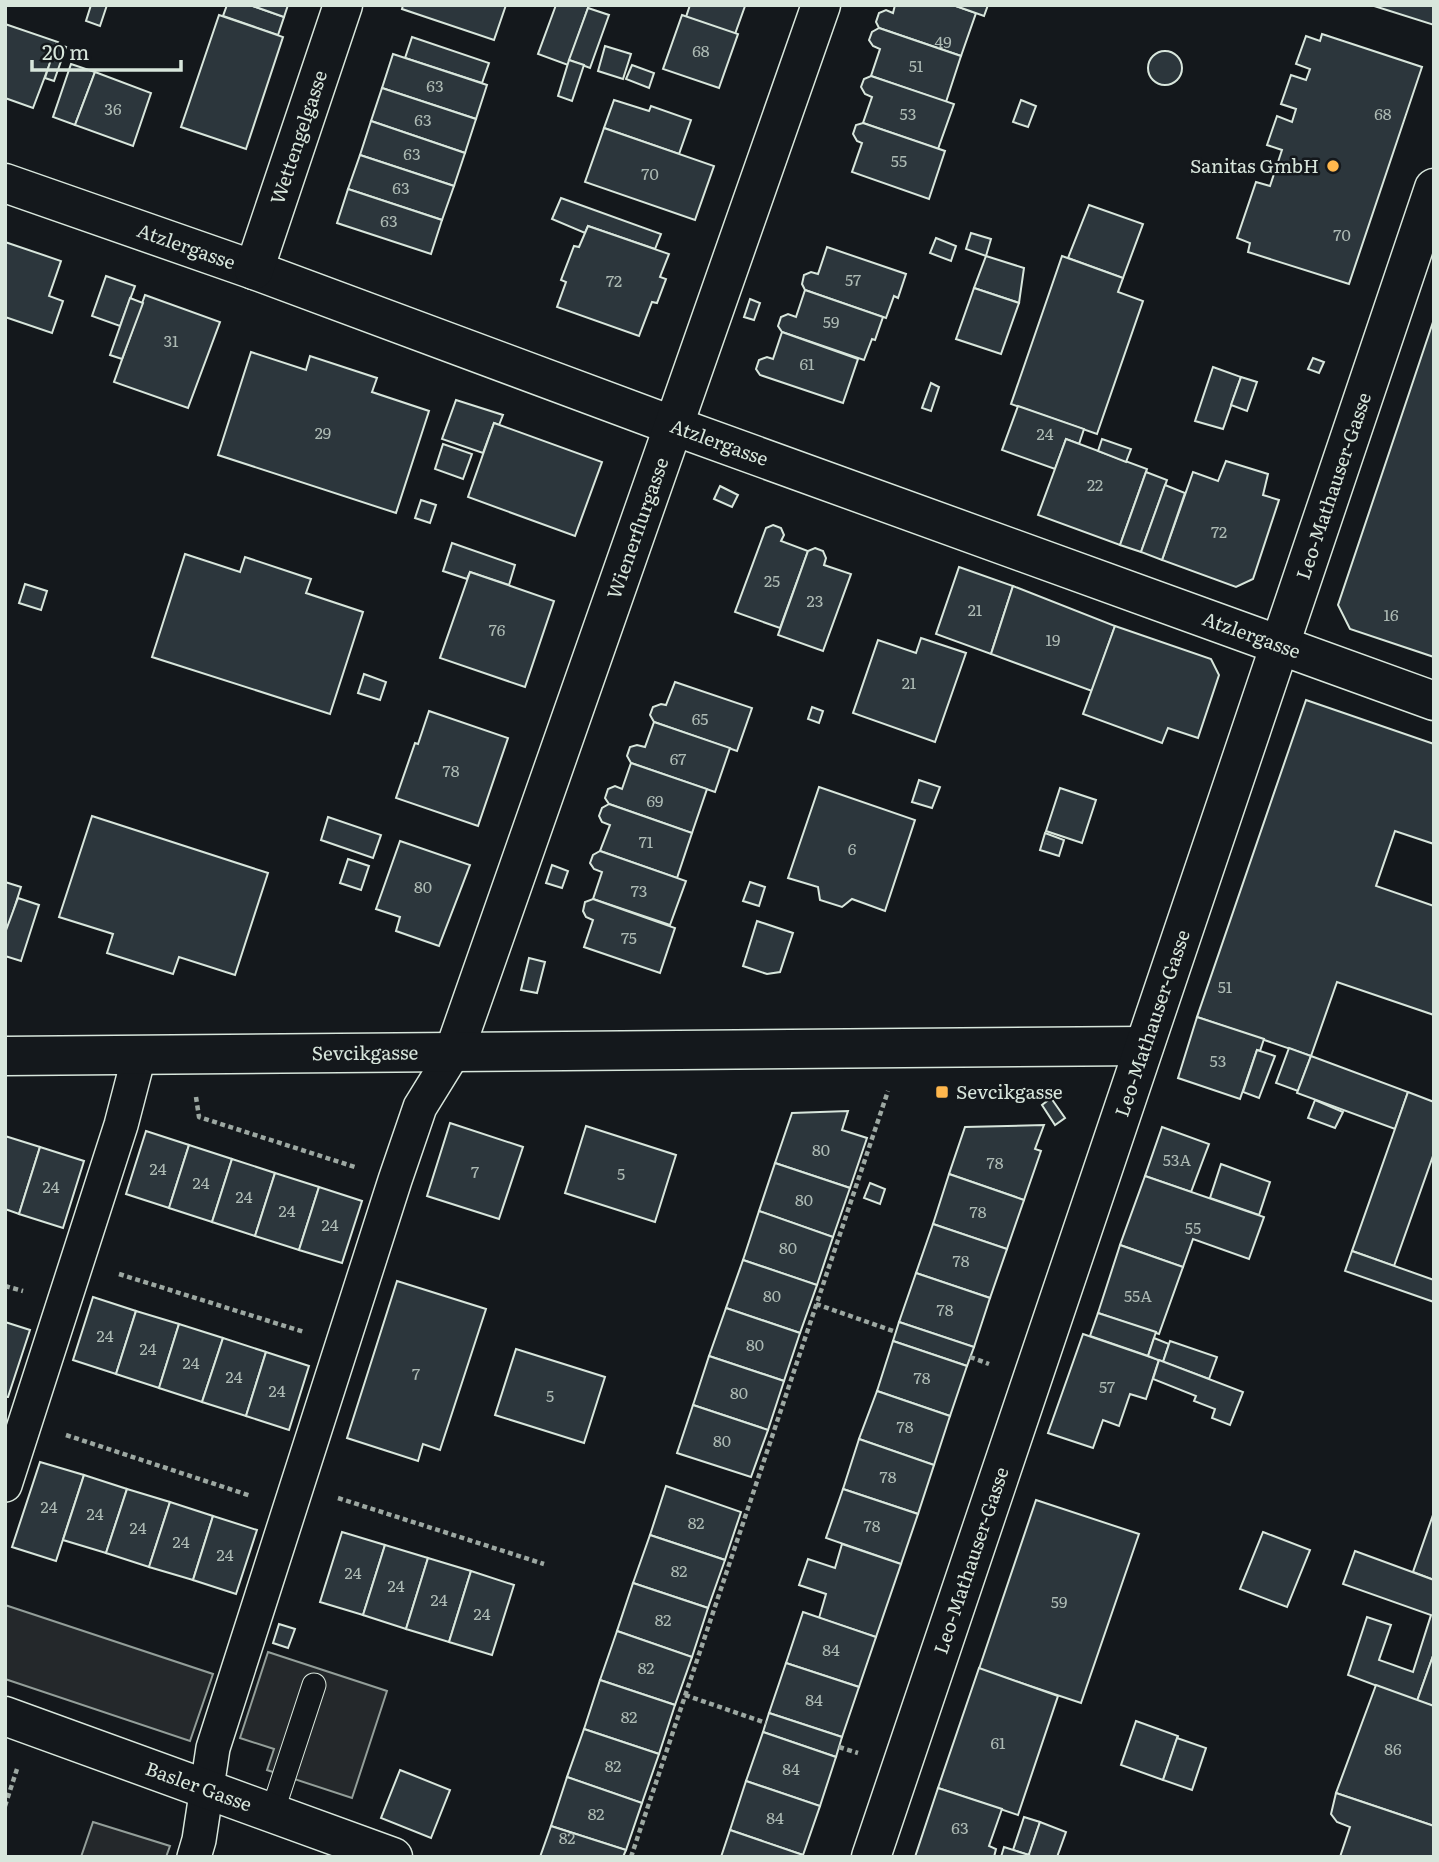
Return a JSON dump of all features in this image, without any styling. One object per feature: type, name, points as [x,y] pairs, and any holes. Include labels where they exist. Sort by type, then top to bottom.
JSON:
[{"type":"street","name":"Wettengelgasse","points":[[254,270],[343,5]]},
{"type":"street","name":"Wienerflurgasse","points":[[454,1052],[821,5]]},
{"type":"street","name":"Atzlergasse","points":[[5,183],[254,270],[674,426],[1434,701]]},
{"type":"street","name":"Leo-Mathauser-Gasse","points":[[871,1857],[1434,188]]},
{"type":"street","name":"Sevcikgasse","points":[[5,1056],[1144,1046]]},
{"type":"street","points":[[194,1857],[213,1748],[395,1180],[420,1107],[454,1052]]},
{"type":"street","points":[[5,1485],[121,1125],[139,1056]]},
{"type":"street","name":"Basler Gasse","points":[[5,1716],[393,1857]]},
{"type":"lane","points":[[272,1813],[314,1685]]},
{"type":"path","points":[[631,1857],[903,1048]]},
{"type":"path","points":[[191,1055],[199,1117],[395,1180]]},
{"type":"path","points":[[78,1261],[343,1344]]},
{"type":"path","points":[[816,1304],[896,1332]]},
{"type":"path","points":[[26,1422],[544,1564]]},
{"type":"path","points":[[685,1695],[766,1723]]},
{"type":"shaded area","points":[[5,1605],[213,1674],[190,1741],[5,1679]]},
{"type":"shaded area","points":[[268,1652],[387,1691],[352,1798],[267,1770],[274,1749],[240,1738]]},
{"type":"shaded area","points":[[93,1822],[170,1846],[166,1857],[81,1857]]},
{"type":"building","points":[[91,5],[107,5],[100,26],[86,21]]},
{"type":"building","points":[[227,5],[250,5],[284,17],[278,35],[223,16]]},
{"type":"building","points":[[250,5],[288,5],[284,17]]},
{"type":"building","points":[[403,5],[506,5],[494,40],[402,9]]},
{"type":"building","points":[[556,5],[589,5],[568,65],[538,54]]},
{"type":"building","points":[[690,5],[745,6],[735,34],[686,17]]},
{"type":"building","points":[[895,5],[953,5],[976,13],[961,56],[879,28],[876,22],[879,13],[886,10],[893,13]]},
{"type":"building","points":[[953,5],[988,5],[984,16]]},
{"type":"building","points":[[1371,5],[1434,5],[1434,25]]},
{"type":"building","points":[[588,8],[609,15],[590,68],[569,60]]},
{"type":"building","points":[[219,15],[283,37],[246,149],[181,127]]},
{"type":"building","points":[[682,15],[738,34],[719,88],[663,69]]},
{"type":"building","points":[[5,24],[58,42],[33,108],[5,98]]},
{"type":"building","points":[[879,28],[961,56],[946,102],[871,76],[880,49],[873,46],[869,40],[872,32]]},
{"type":"building","name":"Sanitas GmbH","points":[[1322,34],[1422,67],[1349,284],[1248,252],[1250,243],[1237,238],[1256,182],[1270,186],[1282,150],[1267,145],[1277,116],[1292,122],[1296,109],[1281,104],[1291,75],[1306,80],[1310,69],[1296,64],[1306,36],[1320,41]]},
{"type":"building","points":[[412,37],[489,63],[482,83],[405,58]]},
{"type":"building","points":[[56,44],[66,47],[54,81],[45,78]]},
{"type":"building","points":[[605,46],[631,54],[623,79],[598,71]]},
{"type":"building","points":[[1165,51],[1177,56],[1182,68],[1177,80],[1165,85],[1153,80],[1148,68],[1153,56]]},
{"type":"building","points":[[393,54],[487,85],[476,119],[382,88]]},
{"type":"building","points":[[569,60],[584,65],[572,101],[558,96]]},
{"type":"building","points":[[71,64],[95,72],[75,125],[53,117]]},
{"type":"building","points":[[632,65],[654,73],[649,88],[626,79]]},
{"type":"building","points":[[95,72],[151,93],[133,146],[75,125]]},
{"type":"building","points":[[871,76],[954,104],[938,149],[863,123],[872,97],[865,94],[861,87],[864,79]]},
{"type":"building","points":[[382,88],[476,119],[465,153],[371,121]]},
{"type":"building","points":[[614,100],[649,111],[651,106],[691,120],[679,154],[604,128]]},
{"type":"building","points":[[1021,100],[1036,106],[1028,127],[1013,122]]},
{"type":"building","points":[[371,121],[465,153],[454,186],[360,155]]},
{"type":"building","points":[[863,123],[945,151],[929,199],[852,172],[862,143],[857,141],[853,134],[856,125]]},
{"type":"building","points":[[604,128],[714,166],[695,220],[585,182]]},
{"type":"building","points":[[360,155],[454,186],[442,220],[348,189]]},
{"type":"building","points":[[348,189],[442,220],[431,254],[337,223]]},
{"type":"building","points":[[561,198],[661,234],[655,249],[588,226],[585,233],[552,219]]},
{"type":"building","points":[[1089,205],[1143,224],[1123,278],[1068,258]]},
{"type":"building","points":[[588,226],[669,254],[660,277],[666,279],[657,303],[652,302],[639,336],[557,307],[566,282],[561,280],[574,246],[579,247]]},
{"type":"building","points":[[971,233],[991,239],[986,256],[966,249]]},
{"type":"building","points":[[936,238],[956,246],[951,261],[930,253]]},
{"type":"building","points":[[5,242],[61,261],[49,296],[63,301],[52,333],[5,317]]},
{"type":"building","points":[[827,247],[906,274],[898,298],[894,296],[886,318],[805,290],[802,284],[804,275],[811,272],[818,274]]},
{"type":"building","points":[[986,256],[1024,268],[1019,303],[974,288]]},
{"type":"building","points":[[1062,256],[1123,278],[1118,292],[1143,301],[1097,434],[1011,404]]},
{"type":"building","points":[[106,276],[135,286],[120,326],[92,316]]},
{"type":"building","points":[[974,288],[1019,303],[1001,354],[956,339]]},
{"type":"building","points":[[805,290],[883,317],[864,360],[782,332],[778,326],[781,317],[788,314],[796,317]]},
{"type":"building","points":[[145,295],[220,322],[188,408],[114,382]]},
{"type":"building","points":[[130,298],[143,303],[122,359],[110,355]]},
{"type":"building","points":[[750,299],[760,303],[754,320],[744,317]]},
{"type":"building","points":[[1434,319],[1434,657],[1350,629],[1338,605]]},
{"type":"building","points":[[782,332],[858,359],[843,403],[760,375],[756,369],[759,360],[767,357],[773,359]]},
{"type":"building","points":[[251,352],[306,370],[310,356],[377,378],[372,392],[429,411],[396,513],[218,455]]},
{"type":"building","points":[[1313,358],[1324,362],[1319,373],[1308,369]]},
{"type":"building","points":[[1213,367],[1241,377],[1223,429],[1195,421]]},
{"type":"building","points":[[1241,377],[1257,382],[1247,411],[1231,405]]},
{"type":"building","points":[[931,383],[939,387],[931,411],[922,408]]},
{"type":"building","points":[[456,400],[503,415],[499,425],[494,423],[483,453],[442,439]]},
{"type":"building","points":[[1018,406],[1084,429],[1079,444],[1066,439],[1055,469],[1002,450]]},
{"type":"building","points":[[494,423],[602,462],[575,536],[468,497]]},
{"type":"building","points":[[1066,439],[1147,469],[1120,545],[1038,515]]},
{"type":"building","points":[[1102,439],[1131,449],[1126,462],[1098,451]]},
{"type":"building","points":[[443,444],[472,454],[463,479],[435,469]]},
{"type":"building","points":[[1226,461],[1268,474],[1263,495],[1279,500],[1253,579],[1236,587],[1162,560],[1193,472],[1218,481]]},
{"type":"building","points":[[1146,472],[1167,480],[1141,552],[1120,545]]},
{"type":"building","points":[[1165,485],[1185,493],[1162,560],[1141,552]]},
{"type":"building","points":[[720,486],[738,495],[732,507],[714,499]]},
{"type":"building","points":[[421,500],[436,505],[430,523],[415,518]]},
{"type":"building","points":[[773,525],[781,528],[784,535],[781,541],[808,551],[780,628],[735,612],[766,528]]},
{"type":"building","points":[[452,543],[515,565],[509,585],[470,572],[467,579],[443,571]]},
{"type":"building","points":[[815,548],[823,551],[826,558],[824,565],[851,574],[823,651],[778,635],[808,551]]},
{"type":"building","points":[[185,554],[240,572],[245,557],[311,579],[306,593],[363,612],[330,714],[152,657]]},
{"type":"building","points":[[959,567],[1013,586],[991,654],[936,634]]},
{"type":"building","points":[[470,572],[554,601],[525,687],[440,658]]},
{"type":"building","points":[[25,584],[47,591],[41,610],[19,603]]},
{"type":"building","points":[[1013,586],[1115,626],[1092,691],[991,654]]},
{"type":"building","points":[[1115,626],[1211,659],[1219,675],[1198,738],[1168,728],[1162,743],[1083,714]]},
{"type":"building","points":[[921,638],[966,653],[935,742],[853,713],[878,640],[916,653]]},
{"type":"building","points":[[364,674],[386,682],[380,700],[358,693]]},
{"type":"building","points":[[675,682],[752,708],[737,751],[654,722],[650,715],[653,707],[666,705]]},
{"type":"building","points":[[1306,700],[1434,744],[1434,844],[1395,831],[1376,886],[1434,906],[1434,1015],[1337,982],[1311,1056],[1197,1017]]},
{"type":"building","points":[[812,707],[823,711],[819,723],[808,719]]},
{"type":"building","points":[[429,711],[508,738],[478,826],[396,798]]},
{"type":"building","points":[[654,722],[730,748],[715,792],[631,763],[627,756],[630,747],[645,747]]},
{"type":"building","points":[[631,763],[707,789],[692,833],[609,804],[605,798],[608,789],[615,786],[622,789]]},
{"type":"building","points":[[919,780],[940,787],[932,808],[912,802]]},
{"type":"building","points":[[819,787],[915,820],[885,911],[852,899],[842,907],[820,900],[818,887],[788,878]]},
{"type":"building","points":[[1060,788],[1096,800],[1082,843],[1046,831]]},
{"type":"building","points":[[609,804],[692,833],[677,878],[600,851],[610,825],[602,822],[599,816],[602,808]]},
{"type":"building","points":[[92,816],[268,873],[235,975],[179,957],[173,974],[107,953],[113,934],[59,917]]},
{"type":"building","points":[[328,817],[381,835],[373,858],[321,840]]},
{"type":"building","points":[[1045,833],[1064,840],[1059,856],[1040,850]]},
{"type":"building","points":[[400,841],[470,865],[439,946],[396,931],[400,917],[376,909]]},
{"type":"building","points":[[600,851],[686,881],[670,925],[593,899],[602,872],[594,869],[590,863],[593,855]]},
{"type":"building","points":[[348,859],[369,866],[361,890],[340,883]]},
{"type":"building","points":[[552,865],[568,871],[562,888],[546,883]]},
{"type":"building","points":[[5,882],[21,887],[6,934],[5,933]]},
{"type":"building","points":[[750,882],[765,887],[759,906],[743,901]]},
{"type":"building","points":[[18,898],[39,905],[21,961],[5,956],[5,933]]},
{"type":"building","points":[[593,899],[675,928],[660,973],[584,947],[593,920],[586,917],[583,911],[585,902]]},
{"type":"building","points":[[757,921],[793,933],[780,972],[767,974],[743,966]]},
{"type":"building","points":[[529,958],[545,962],[537,993],[521,990]]},
{"type":"building","points":[[1197,1017],[1264,1039],[1260,1051],[1257,1050],[1240,1099],[1178,1078]]},
{"type":"building","points":[[1289,1048],[1311,1056],[1298,1091],[1276,1083]]},
{"type":"building","points":[[1257,1050],[1275,1056],[1259,1098],[1243,1092]]},
{"type":"building","points":[[1311,1056],[1408,1092],[1395,1129],[1297,1093]]},
{"type":"building","points":[[1408,1092],[1434,1102],[1434,1153],[1394,1266],[1352,1251]]},
{"type":"building","points":[[1051,1098],[1065,1118],[1055,1125],[1042,1105]]},
{"type":"building","points":[[1315,1100],[1343,1112],[1335,1128],[1308,1118]]},
{"type":"building","points":[[848,1111],[842,1130],[867,1138],[850,1188],[775,1163],[792,1113]]},
{"type":"building","points":[[450,1123],[523,1147],[499,1219],[427,1196]]},
{"type":"building","points":[[1044,1125],[1035,1149],[1041,1151],[1024,1200],[949,1174],[965,1127]]},
{"type":"building","points":[[586,1126],[676,1155],[655,1222],[565,1193]]},
{"type":"building","points":[[1162,1127],[1209,1144],[1191,1192],[1145,1176]]},
{"type":"building","points":[[146,1131],[189,1145],[169,1208],[126,1194]]},
{"type":"building","points":[[5,1136],[40,1147],[19,1214],[5,1209]]},
{"type":"building","points":[[189,1145],[232,1159],[212,1222],[169,1208]]},
{"type":"building","points":[[40,1147],[84,1161],[63,1228],[19,1214]]},
{"type":"building","points":[[232,1159],[275,1173],[255,1236],[212,1222]]},
{"type":"building","points":[[775,1163],[850,1188],[833,1237],[759,1211]]},
{"type":"building","points":[[1221,1164],[1270,1182],[1259,1215],[1210,1198]]},
{"type":"building","points":[[275,1173],[319,1187],[299,1250],[255,1236]]},
{"type":"building","points":[[949,1174],[1024,1200],[1007,1249],[933,1224]]},
{"type":"building","points":[[1145,1176],[1264,1217],[1249,1259],[1193,1239],[1183,1267],[1120,1245]]},
{"type":"building","points":[[870,1183],[885,1189],[880,1204],[864,1198]]},
{"type":"building","points":[[319,1187],[362,1201],[342,1263],[299,1250]]},
{"type":"building","points":[[759,1211],[833,1237],[817,1285],[743,1260]]},
{"type":"building","points":[[933,1224],[1007,1249],[990,1298],[916,1273]]},
{"type":"building","points":[[1120,1245],[1183,1267],[1159,1334],[1098,1313]]},
{"type":"building","points":[[1352,1251],[1434,1280],[1434,1302],[1345,1271]]},
{"type":"building","points":[[743,1260],[817,1285],[800,1333],[726,1308]]},
{"type":"building","points":[[916,1273],[990,1298],[974,1347],[899,1322]]},
{"type":"building","points":[[397,1281],[486,1309],[440,1450],[423,1444],[418,1461],[347,1438]]},
{"type":"building","points":[[93,1297],[136,1311],[116,1374],[73,1360]]},
{"type":"building","points":[[726,1308],[800,1333],[784,1381],[709,1356]]},
{"type":"building","points":[[136,1311],[179,1324],[159,1388],[116,1374]]},
{"type":"building","points":[[1098,1313],[1156,1332],[1148,1356],[1090,1336]]},
{"type":"building","points":[[5,1322],[30,1330],[8,1397],[5,1397]]},
{"type":"building","points":[[899,1322],[974,1347],[967,1366],[893,1341]]},
{"type":"building","points":[[179,1324],[223,1338],[202,1402],[159,1388]]},
{"type":"building","points":[[1083,1334],[1159,1360],[1146,1399],[1130,1394],[1119,1426],[1103,1420],[1093,1448],[1048,1433]]},
{"type":"building","points":[[223,1338],[266,1352],[246,1416],[202,1402]]},
{"type":"building","points":[[1154,1338],[1169,1344],[1163,1362],[1148,1356]]},
{"type":"building","points":[[893,1341],[967,1366],[950,1416],[877,1391]]},
{"type":"building","points":[[1170,1341],[1217,1357],[1209,1379],[1163,1362]]},
{"type":"building","points":[[516,1349],[605,1377],[584,1443],[495,1415]]},
{"type":"building","points":[[266,1352],[309,1366],[289,1430],[246,1416]]},
{"type":"building","points":[[709,1356],[784,1381],[768,1430],[693,1405]]},
{"type":"building","points":[[1159,1360],[1243,1392],[1230,1425],[1212,1418],[1215,1409],[1194,1401],[1196,1396],[1153,1379]]},
{"type":"building","points":[[877,1391],[950,1416],[934,1465],[859,1439]]},
{"type":"building","points":[[693,1405],[768,1430],[751,1477],[677,1453]]},
{"type":"building","points":[[859,1439],[934,1465],[918,1514],[843,1489]]},
{"type":"building","points":[[40,1462],[84,1475],[56,1561],[12,1547]]},
{"type":"building","points":[[84,1475],[127,1489],[106,1553],[63,1540]]},
{"type":"building","points":[[666,1486],[741,1512],[725,1560],[650,1535]]},
{"type":"building","points":[[127,1489],[170,1502],[149,1567],[106,1553]]},
{"type":"building","points":[[843,1489],[918,1514],[901,1564],[826,1538]]},
{"type":"building","points":[[1036,1500],[1139,1534],[1081,1703],[979,1669]]},
{"type":"building","points":[[170,1502],[213,1516],[193,1580],[149,1567]]},
{"type":"building","points":[[1434,1512],[1434,1580],[1413,1572]]},
{"type":"building","points":[[213,1516],[257,1530],[236,1594],[193,1580]]},
{"type":"building","points":[[342,1532],[385,1545],[363,1615],[320,1602]]},
{"type":"building","points":[[1263,1532],[1310,1550],[1287,1607],[1240,1589]]},
{"type":"building","points":[[650,1535],[725,1560],[708,1608],[633,1583]]},
{"type":"building","points":[[842,1544],[901,1564],[876,1637],[819,1618],[826,1594],[799,1585],[808,1559],[835,1568]]},
{"type":"building","points":[[385,1545],[428,1558],[406,1629],[363,1615]]},
{"type":"building","points":[[1355,1551],[1434,1580],[1434,1653],[1417,1701],[1348,1675],[1367,1617],[1391,1625],[1379,1660],[1413,1672],[1431,1615],[1343,1584]]},
{"type":"building","points":[[428,1558],[471,1571],[449,1642],[406,1629]]},
{"type":"building","points":[[471,1571],[514,1585],[492,1655],[449,1642]]},
{"type":"building","points":[[633,1583],[708,1608],[692,1657],[617,1631]]},
{"type":"building","points":[[803,1612],[876,1637],[859,1687],[786,1663]]},
{"type":"building","points":[[279,1624],[295,1629],[288,1648],[273,1643]]},
{"type":"building","points":[[617,1631],[692,1657],[675,1705],[600,1680]]},
{"type":"building","points":[[1434,1653],[1434,1706],[1417,1701]]},
{"type":"building","points":[[786,1663],[859,1687],[842,1737],[769,1713]]},
{"type":"building","points":[[979,1668],[1058,1696],[1018,1815],[938,1788]]},
{"type":"building","points":[[600,1680],[675,1705],[659,1754],[584,1729]]},
{"type":"building","points":[[1376,1685],[1434,1706],[1434,1826],[1336,1793]]},
{"type":"building","points":[[769,1713],[842,1737],[836,1757],[763,1732]]},
{"type":"building","points":[[1136,1721],[1178,1736],[1163,1780],[1121,1765]]},
{"type":"building","points":[[584,1729],[659,1754],[642,1803],[567,1777]]},
{"type":"building","points":[[763,1732],[836,1757],[820,1806],[746,1781]]},
{"type":"building","points":[[1177,1738],[1206,1748],[1192,1790],[1163,1780]]},
{"type":"building","points":[[400,1770],[450,1790],[431,1838],[381,1818]]},
{"type":"building","points":[[567,1777],[642,1803],[626,1850],[551,1826]]},
{"type":"building","points":[[746,1781],[820,1806],[803,1855],[730,1830]]},
{"type":"building","points":[[938,1788],[1002,1809],[989,1846],[996,1849],[994,1857],[915,1857]]},
{"type":"building","points":[[1336,1793],[1434,1826],[1433,1857],[1340,1857],[1350,1827],[1337,1822],[1331,1814]]},
{"type":"building","points":[[1024,1817],[1040,1822],[1029,1855],[1013,1850]]},
{"type":"building","points":[[1040,1822],[1066,1832],[1057,1857],[1028,1857]]},
{"type":"building","points":[[551,1826],[626,1850],[623,1857],[540,1857]]},
{"type":"building","points":[[730,1830],[803,1855],[803,1857],[721,1857]]},
{"type":"building","points":[[1004,1847],[1029,1855],[1001,1857]]},
{"type":"place","name":"Sanitas GmbH","points":[[1333,166]]},
{"type":"place","name":"Sevcikgasse","points":[[942,1092]]}]
